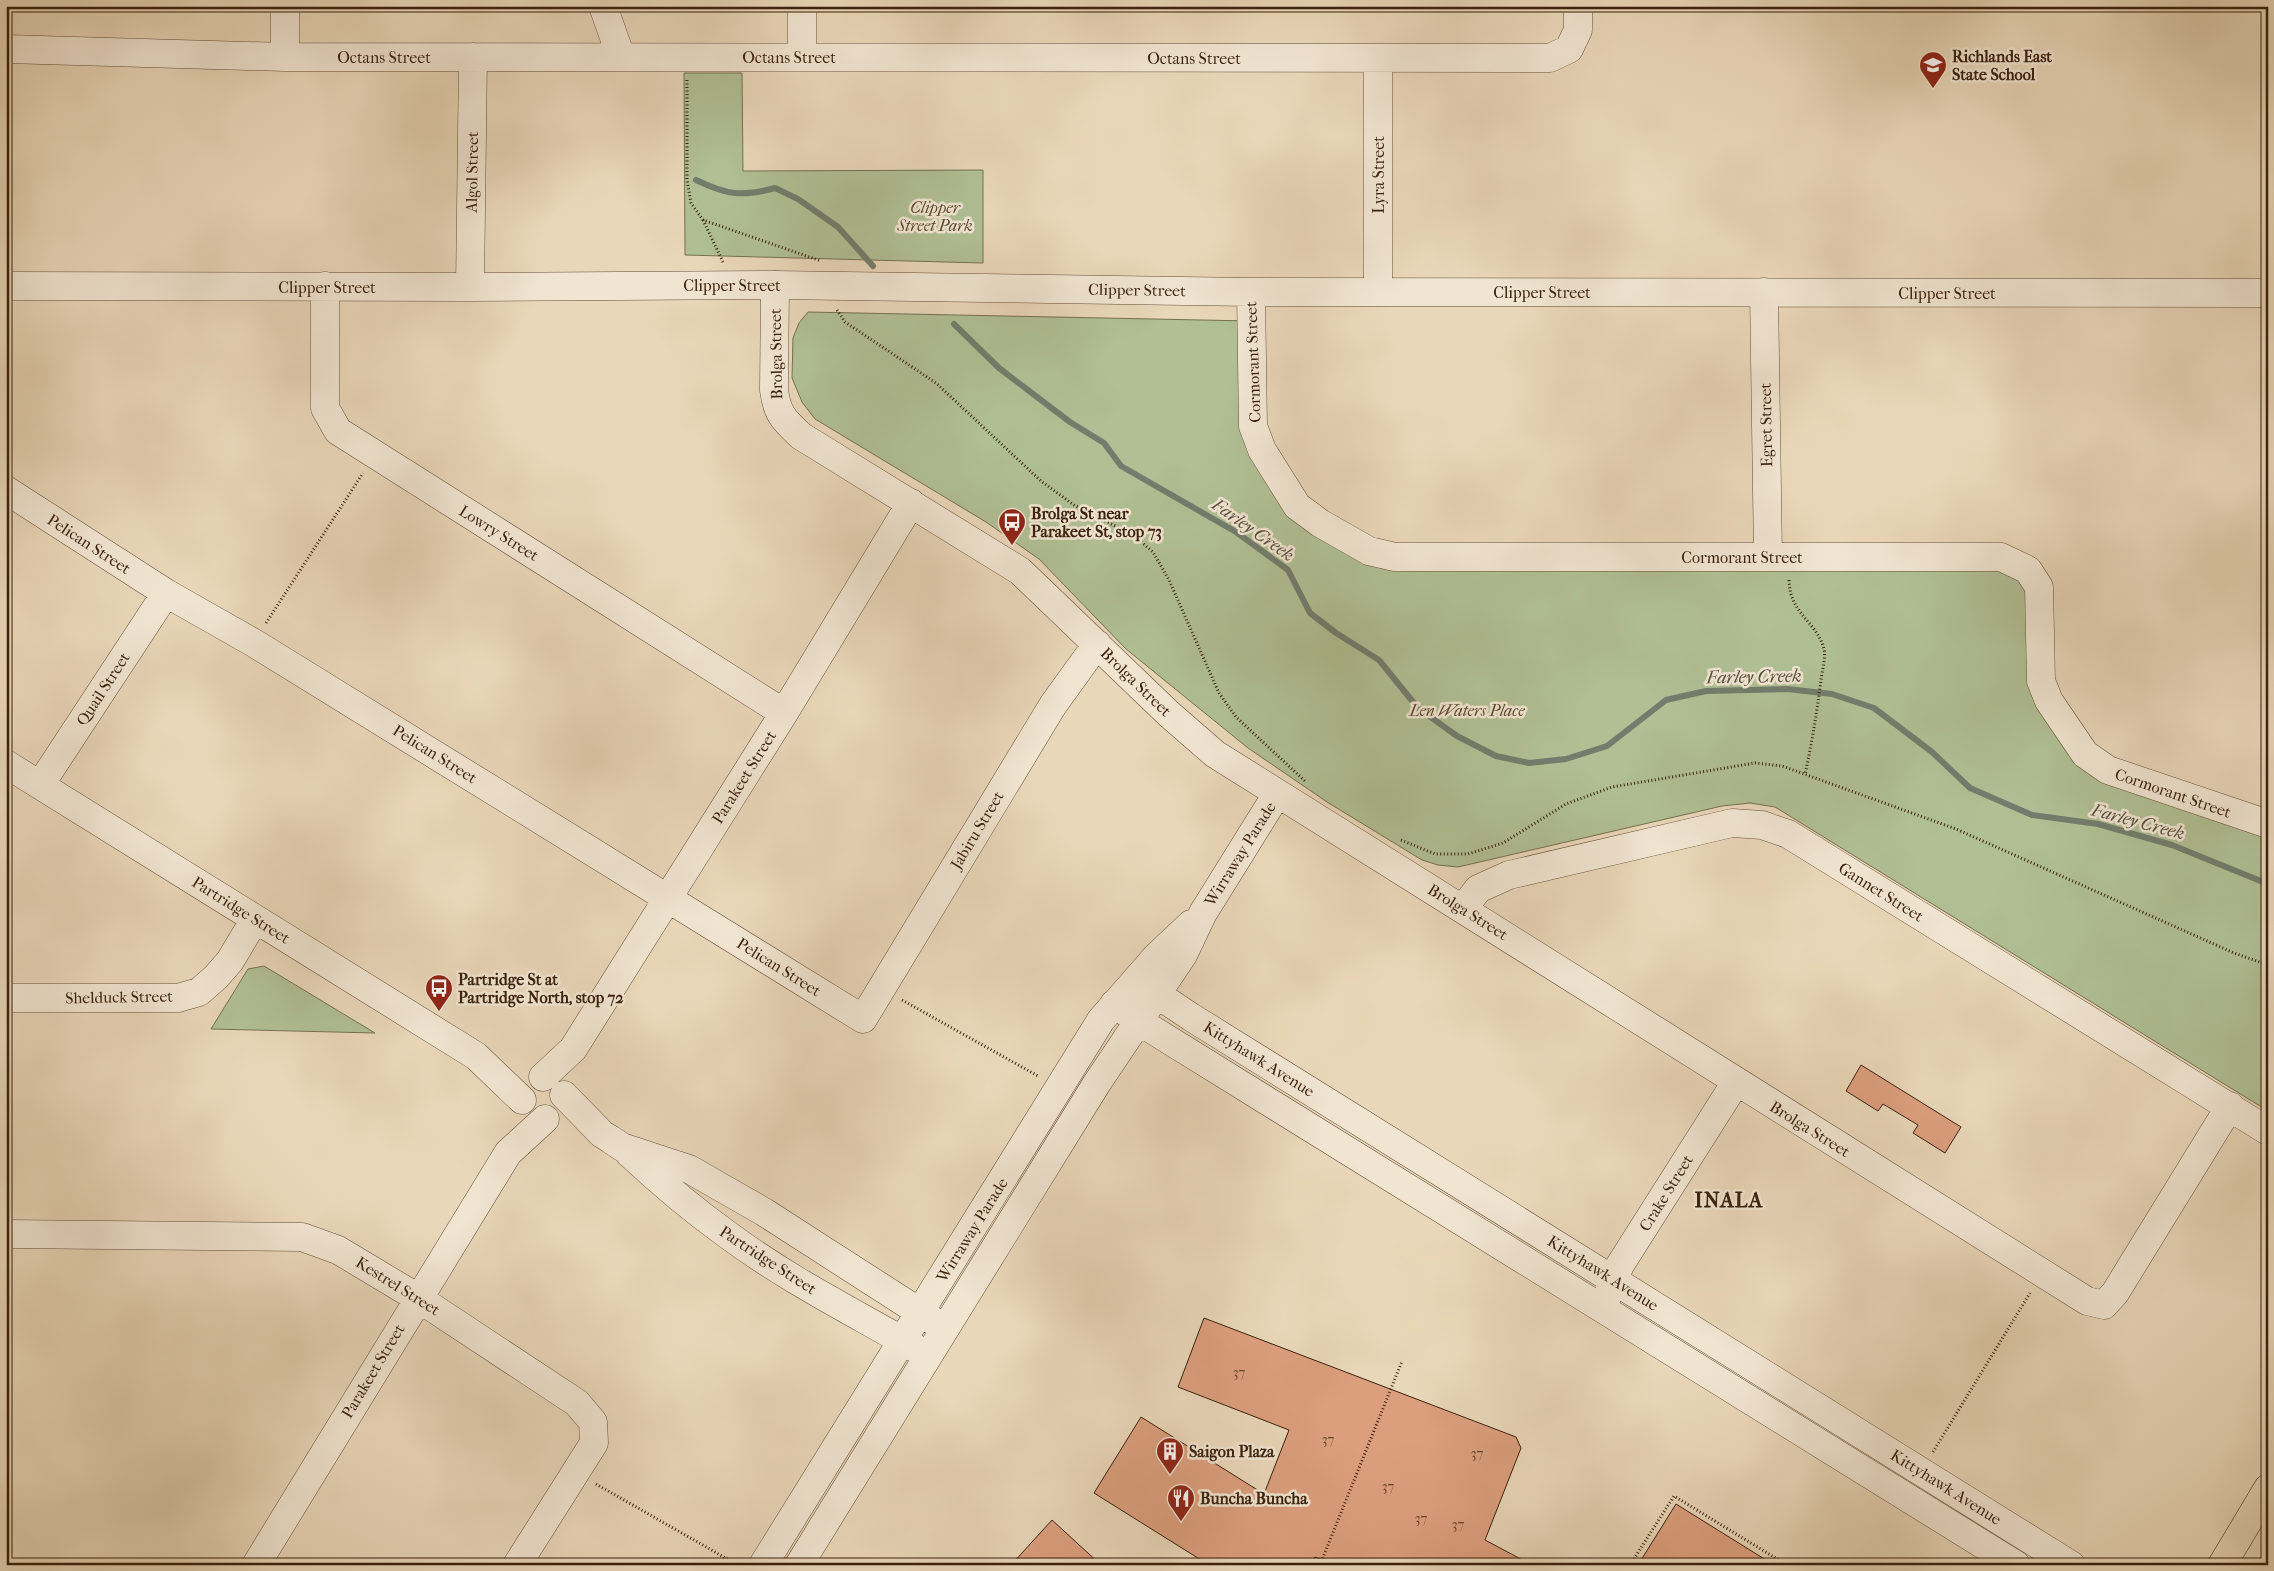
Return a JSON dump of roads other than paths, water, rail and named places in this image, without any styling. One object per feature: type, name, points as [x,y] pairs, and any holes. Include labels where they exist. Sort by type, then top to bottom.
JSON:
[{"type":"main road","points":[[2222,1565],[2268,1488]]},
{"type":"street","points":[[285,6],[285,56]]},
{"type":"street","points":[[603,6],[621,57]]},
{"type":"street","points":[[802,6],[802,57]]},
{"type":"street","name":"Octans Street","points":[[6,49],[285,56],[1550,58],[1569,49],[1578,30],[1578,6]]},
{"type":"street","name":"Algol Street","points":[[470,287],[473,57]]},
{"type":"street","name":"Lyra Street","points":[[1378,58],[1378,292]]},
{"type":"street","name":"Clipper Street","points":[[6,286],[470,287],[775,285],[1251,292],[2268,293]]},
{"type":"street","name":"Brolga Street","points":[[775,285],[774,390],[776,406],[782,418],[801,436],[1020,571],[1169,714],[1215,754],[2087,1302],[2104,1305],[2115,1293],[2230,1106]]},
{"type":"street","name":"Lowry Street","points":[[325,286],[325,408],[338,431],[784,714]]},
{"type":"street","name":"Cormorant Street","points":[[1251,292],[1253,426],[1262,450],[1297,506],[1320,524],[1369,551],[1396,557],[2001,557],[2028,570],[2039,587],[2041,681],[2049,701],[2085,754],[2108,770],[2268,824]]},
{"type":"street","name":"Egret Street","points":[[1764,292],[1778,557]]},
{"type":"street","name":"Pelican Street","points":[[6,490],[166,593],[254,643],[863,1019]]},
{"type":"street","name":"Parakeet Street","points":[[256,1565],[418,1298],[784,714],[911,503]]},
{"type":"street","name":"Quail Street","points":[[40,785],[166,593]]},
{"type":"street","name":"Jabiru Street","points":[[863,1019],[1053,705],[1097,644]]},
{"type":"street","name":"Partridge Street","points":[[6,764],[612,1140],[669,1190],[728,1236],[795,1279],[928,1355]]},
{"type":"street","name":"Wirraway Parade","points":[[799,1565],[944,1328],[1138,1020],[1146,988],[1168,944],[1203,913],[1277,794]]},
{"type":"street","name":"Gannet Street","points":[[1463,909],[1478,888],[1509,875],[1732,823],[1762,824],[1788,834],[2268,1130]]},
{"type":"street","name":"Shelduck Street","points":[[6,998],[178,998],[199,992],[230,961],[255,919]]},
{"type":"street","name":"Wirraway Parade","points":[[763,1565],[1101,1020],[1114,1004],[1146,988]]},
{"type":"street","name":"Kittyhawk Avenue","points":[[1146,988],[2070,1565]]},
{"type":"street","name":"Kittyhawk Avenue","points":[[1114,1004],[2016,1565]]},
{"type":"street","name":"Crake Street","points":[[1603,1308],[1614,1279],[1736,1082]]},
{"type":"street","name":"Partridge Street","points":[[612,1140],[689,1169],[764,1212],[944,1328]]},
{"type":"street","name":"Kestrel Street","points":[[6,1234],[302,1237],[338,1250],[418,1298],[577,1403],[593,1422],[594,1443],[517,1565]]},
{"type":"waterway","name":"Farley Creek","points":[[696,180],[717,189],[735,193],[753,193],[775,188],[798,199],[838,227],[873,266]]},
{"type":"waterway","name":"Farley Creek","points":[[954,324],[999,368],[1070,422],[1104,443],[1121,466],[1236,532],[1288,570],[1310,613],[1336,633],[1379,660],[1418,708],[1457,736],[1496,756],[1529,763],[1566,759],[1607,746],[1666,700],[1706,691],[1787,689],[1832,694],[1874,708],[1932,752],[1970,788],[2032,815],[2098,824],[2172,845],[2268,884]]},
{"type":"place","name":"Richlands East State School","points":[[1933,89]]},
{"type":"place","name":"Brolga St near Parakeet St, stop 73","points":[[1012,546]]},
{"type":"place","name":"Partridge St at Partridge North, stop 72","points":[[439,1012]]},
{"type":"place","name":"Saigon Plaza","points":[[1170,1475]]},
{"type":"place","name":"Buncha Buncha","points":[[1181,1522]]},
{"type":"district","name":"INALA","points":[[1729,1200]]},
{"type":"park label","name":"Clipper Street Park","points":[[935,216]]},
{"type":"park label","name":"Len Waters Place","points":[[1467,710]]}]
